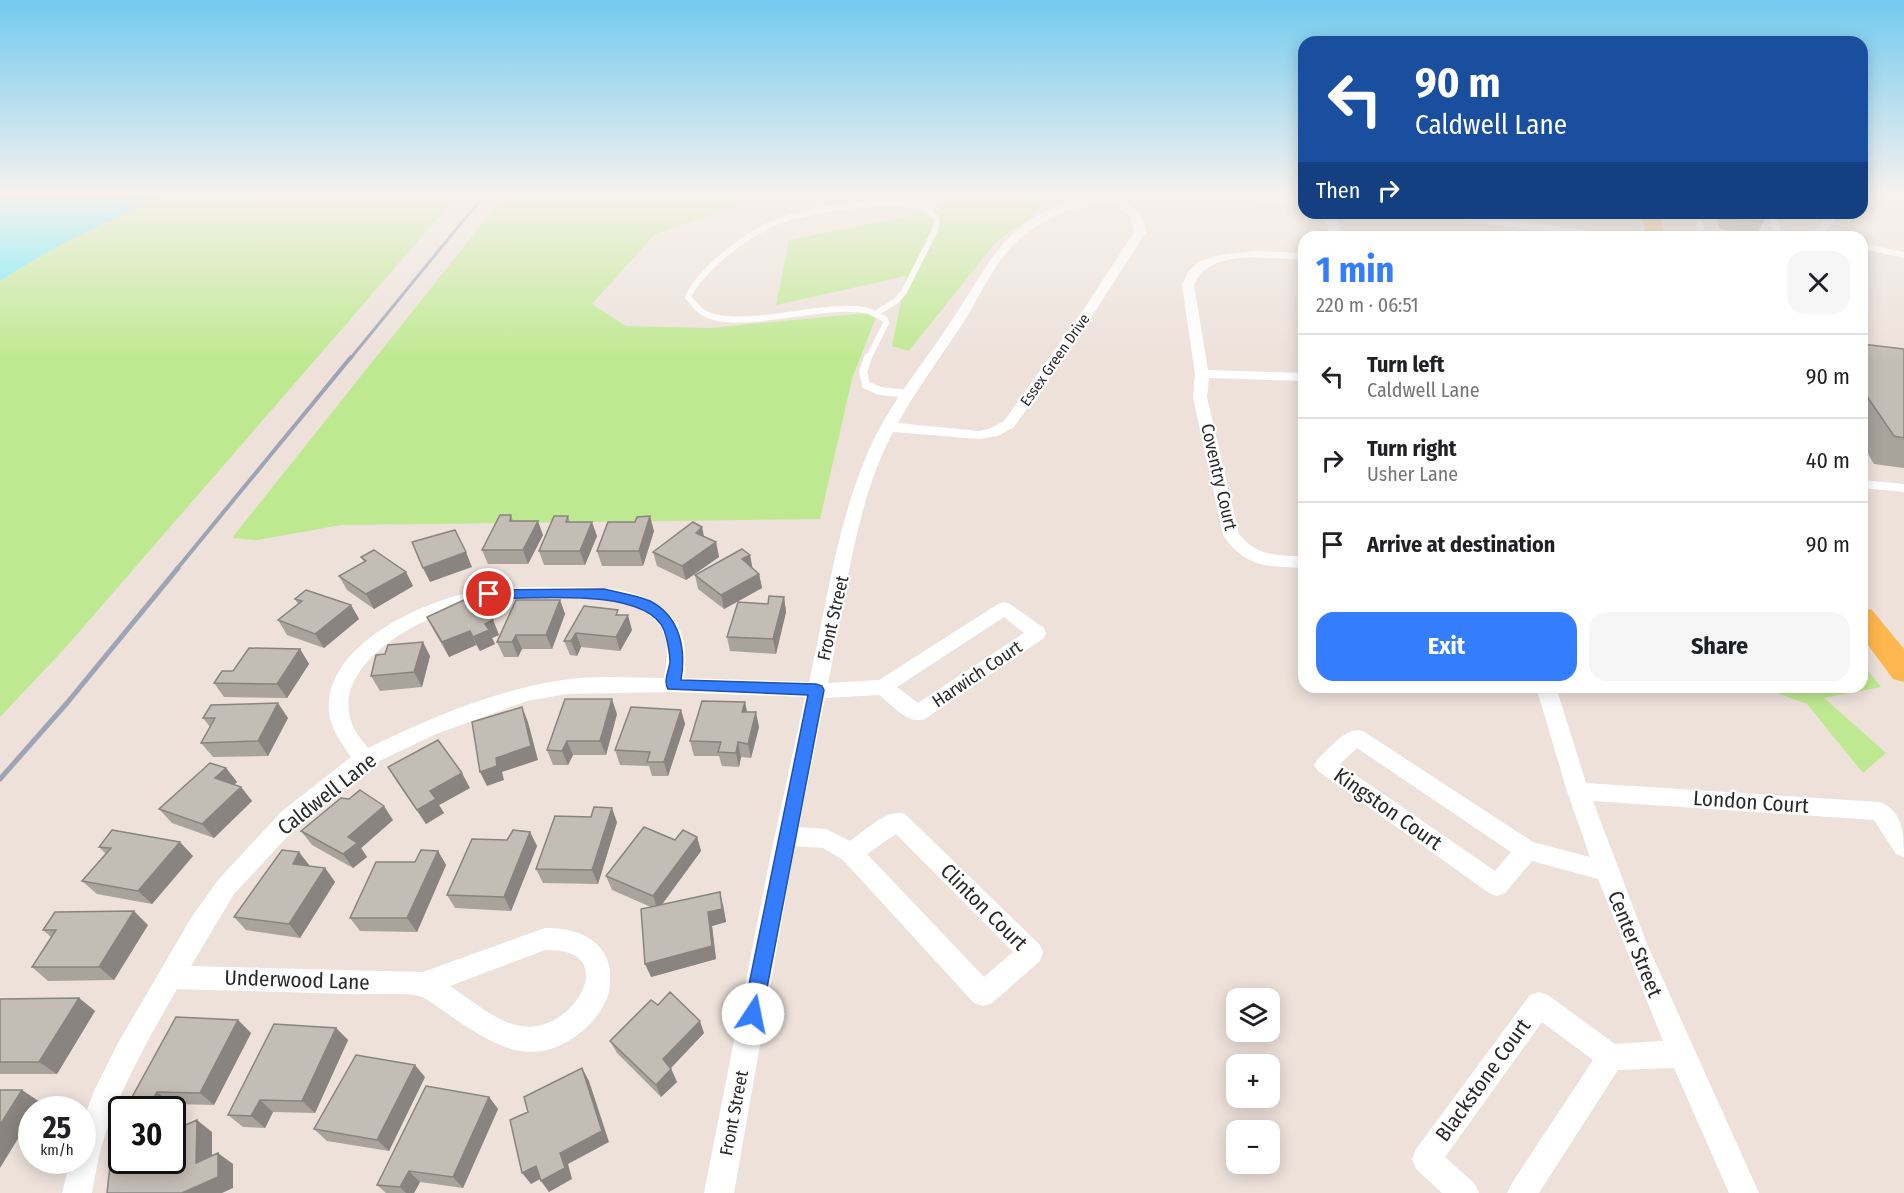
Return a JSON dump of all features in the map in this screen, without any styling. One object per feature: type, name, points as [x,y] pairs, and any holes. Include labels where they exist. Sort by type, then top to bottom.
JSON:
[{"type":"main road","points":[[1868,625],[1904,671]]},
{"type":"street","name":"Front Street","points":[[719,1193],[786,836],[816,690],[864,483],[888,426],[1005,250]]},
{"type":"street","name":"Essex Green Drive","points":[[888,426],[979,435],[993,433],[1009,424],[1090,310],[1129,250]]},
{"type":"street","points":[[1879,250],[1904,255]]},
{"type":"street","name":"Coventry Court","points":[[1298,257],[1228,257],[1204,263],[1192,272],[1188,290],[1202,374],[1200,396],[1231,535],[1238,547],[1247,554],[1277,561],[1298,562]]},
{"type":"street","points":[[1202,374],[1298,376]]},
{"type":"street","points":[[364,759],[344,730],[339,708],[342,685],[355,662],[377,641],[401,624],[435,608],[460,600],[489,594],[604,593],[645,604],[661,616],[671,628],[677,660],[673,685]]},
{"type":"street","name":"Harwich Court","points":[[816,690],[864,691],[883,687],[1004,608],[1037,633],[918,714],[883,687]]},
{"type":"street","name":"Caldwell Lane","points":[[77,1193],[87,1148],[105,1099],[127,1052],[200,926],[226,887],[289,819],[364,759],[429,728],[527,694],[566,687],[673,685],[816,690]]},
{"type":"street","name":"Center Street","points":[[1548,693],[1605,871],[1681,1054],[1744,1193]]},
{"type":"street","name":"Kingston Court","points":[[1527,850],[1497,886],[1325,765],[1356,737],[1527,850],[1605,871]]},
{"type":"street","name":"London Court","points":[[1578,792],[1880,811],[1904,848]]},
{"type":"street","name":"Clinton Court","points":[[786,836],[826,839],[851,853],[983,994],[1031,953],[897,821],[851,853]]},
{"type":"street","name":"Underwood Lane","points":[[171,977],[423,984],[545,939],[562,937],[577,941],[589,949],[596,961],[598,977],[594,995],[584,1011],[568,1026],[550,1036],[530,1040],[512,1038],[423,984]]},
{"type":"street","name":"Blackstone Court","points":[[1464,1193],[1426,1159],[1539,1004],[1611,1057]]},
{"type":"street","points":[[1522,1193],[1611,1057],[1681,1054]]},
{"type":"lane","points":[[735,250],[689,290],[688,297],[696,309],[708,315],[725,318],[847,310],[878,312],[896,301],[903,292],[926,250]]},
{"type":"lane","points":[[878,312],[886,323],[864,365],[863,379],[866,386],[908,394]]},
{"type":"lane","points":[[1868,485],[1904,488]]},
{"type":"green space","points":[[53,250],[411,250],[66,647],[0,717],[0,281]]},
{"type":"green space","points":[[462,250],[641,250],[592,304],[626,326],[709,328],[878,312],[852,379],[820,519],[341,525],[257,540],[232,538]]},
{"type":"green space","points":[[787,250],[990,250],[909,351],[892,346],[906,276],[776,305]]},
{"type":"green space","points":[[1868,671],[1881,687],[1868,690]]},
{"type":"green space","points":[[1777,693],[1850,693],[1824,698],[1886,753],[1863,773],[1807,704]]},
{"type":"water","points":[[0,250],[53,250],[20,268],[0,281]]},
{"type":"building","points":[[1868,345],[1904,349],[1904,438],[1894,436],[1868,398]]},
{"type":"building","points":[[500,515],[511,515],[510,521],[538,521],[523,550],[482,550]]},
{"type":"building","points":[[554,516],[568,516],[566,522],[592,522],[580,551],[539,551]]},
{"type":"building","points":[[650,516],[639,551],[597,551],[608,522],[635,522],[637,517]]},
{"type":"building","points":[[693,522],[702,527],[696,533],[716,542],[682,566],[653,552]]},
{"type":"building","points":[[455,530],[466,552],[423,568],[412,542]]},
{"type":"building","points":[[742,549],[750,555],[742,559],[759,574],[721,595],[695,575]]},
{"type":"building","points":[[374,550],[406,572],[366,594],[339,576],[366,561],[361,557]]},
{"type":"building","points":[[306,590],[351,605],[315,634],[278,620],[302,601],[295,599]]},
{"type":"building","points":[[769,596],[784,597],[773,639],[727,637],[738,602],[768,604]]},
{"type":"building","points":[[464,600],[469,606],[480,601],[493,620],[485,624],[489,630],[473,637],[470,631],[442,642],[427,617]]},
{"type":"building","points":[[516,600],[560,600],[546,635],[516,635],[512,642],[497,642]]},
{"type":"building","points":[[584,606],[618,610],[616,615],[628,615],[616,637],[576,633],[571,641],[564,641]]},
{"type":"building","points":[[423,642],[414,672],[371,676],[376,655],[385,654],[388,645]]},
{"type":"building","points":[[249,648],[300,649],[277,684],[214,683],[222,671],[233,671]]},
{"type":"building","points":[[565,699],[612,699],[600,741],[567,741],[562,751],[547,750]]},
{"type":"building","points":[[702,701],[745,702],[742,712],[756,712],[748,744],[738,742],[736,753],[718,752],[721,742],[690,741]]},
{"type":"building","points":[[278,703],[258,741],[201,743],[215,718],[203,718],[211,705]]},
{"type":"building","points":[[522,707],[531,746],[496,758],[497,766],[480,772],[472,722]]},
{"type":"building","points":[[631,707],[681,710],[664,762],[647,762],[650,752],[615,750]]},
{"type":"building","points":[[438,740],[462,773],[430,791],[436,799],[417,810],[388,767]]},
{"type":"building","points":[[210,763],[226,768],[215,778],[241,787],[202,824],[159,809]]},
{"type":"building","points":[[360,790],[384,806],[348,837],[357,843],[343,854],[301,831],[341,798],[349,799]]},
{"type":"building","points":[[594,807],[612,808],[592,870],[536,869],[555,816],[591,817]]},
{"type":"building","points":[[644,827],[675,840],[683,830],[697,837],[653,896],[606,876]]},
{"type":"building","points":[[112,830],[180,842],[138,891],[82,881],[111,848],[99,847]]},
{"type":"building","points":[[513,830],[530,832],[504,897],[447,895],[472,839],[507,840]]},
{"type":"building","points":[[282,850],[299,852],[293,864],[325,868],[289,924],[234,917]]},
{"type":"building","points":[[421,850],[438,851],[407,918],[350,918],[376,862],[415,862]]},
{"type":"building","points":[[720,892],[722,909],[708,912],[712,946],[645,964],[641,909]]},
{"type":"building","points":[[134,911],[99,967],[32,967],[56,930],[43,930],[55,912]]},
{"type":"building","points":[[670,992],[700,1021],[663,1059],[671,1069],[656,1085],[610,1041],[651,1000],[658,1005]]},
{"type":"building","points":[[79,998],[39,1062],[0,1062],[0,999]]},
{"type":"building","points":[[176,1017],[238,1020],[200,1093],[157,1092],[155,1096],[133,1096]]},
{"type":"building","points":[[274,1024],[336,1028],[302,1101],[260,1100],[251,1116],[228,1115]]},
{"type":"building","points":[[356,1055],[415,1065],[377,1140],[314,1129]]},
{"type":"building","points":[[582,1068],[602,1131],[560,1153],[565,1168],[541,1181],[536,1166],[522,1173],[510,1120],[528,1112],[524,1097]]},
{"type":"building","points":[[426,1086],[489,1097],[453,1177],[409,1171],[400,1187],[377,1185]]},
{"type":"building","points":[[0,1090],[22,1090],[18,1096],[0,1125]]},
{"type":"building","points":[[197,1120],[196,1163],[218,1153],[218,1177],[182,1193],[107,1193],[109,1174],[186,1174],[186,1125]]},
{"type":"railway","points":[[350,359],[439,250]]},
{"type":"railway","points":[[176,570],[351,357]]},
{"type":"railway","points":[[0,779],[67,703],[178,568]]},
{"type":"route","points":[[489,594],[604,593],[645,604],[661,616],[671,628],[677,660],[673,685],[816,690],[753,1014]]}]
